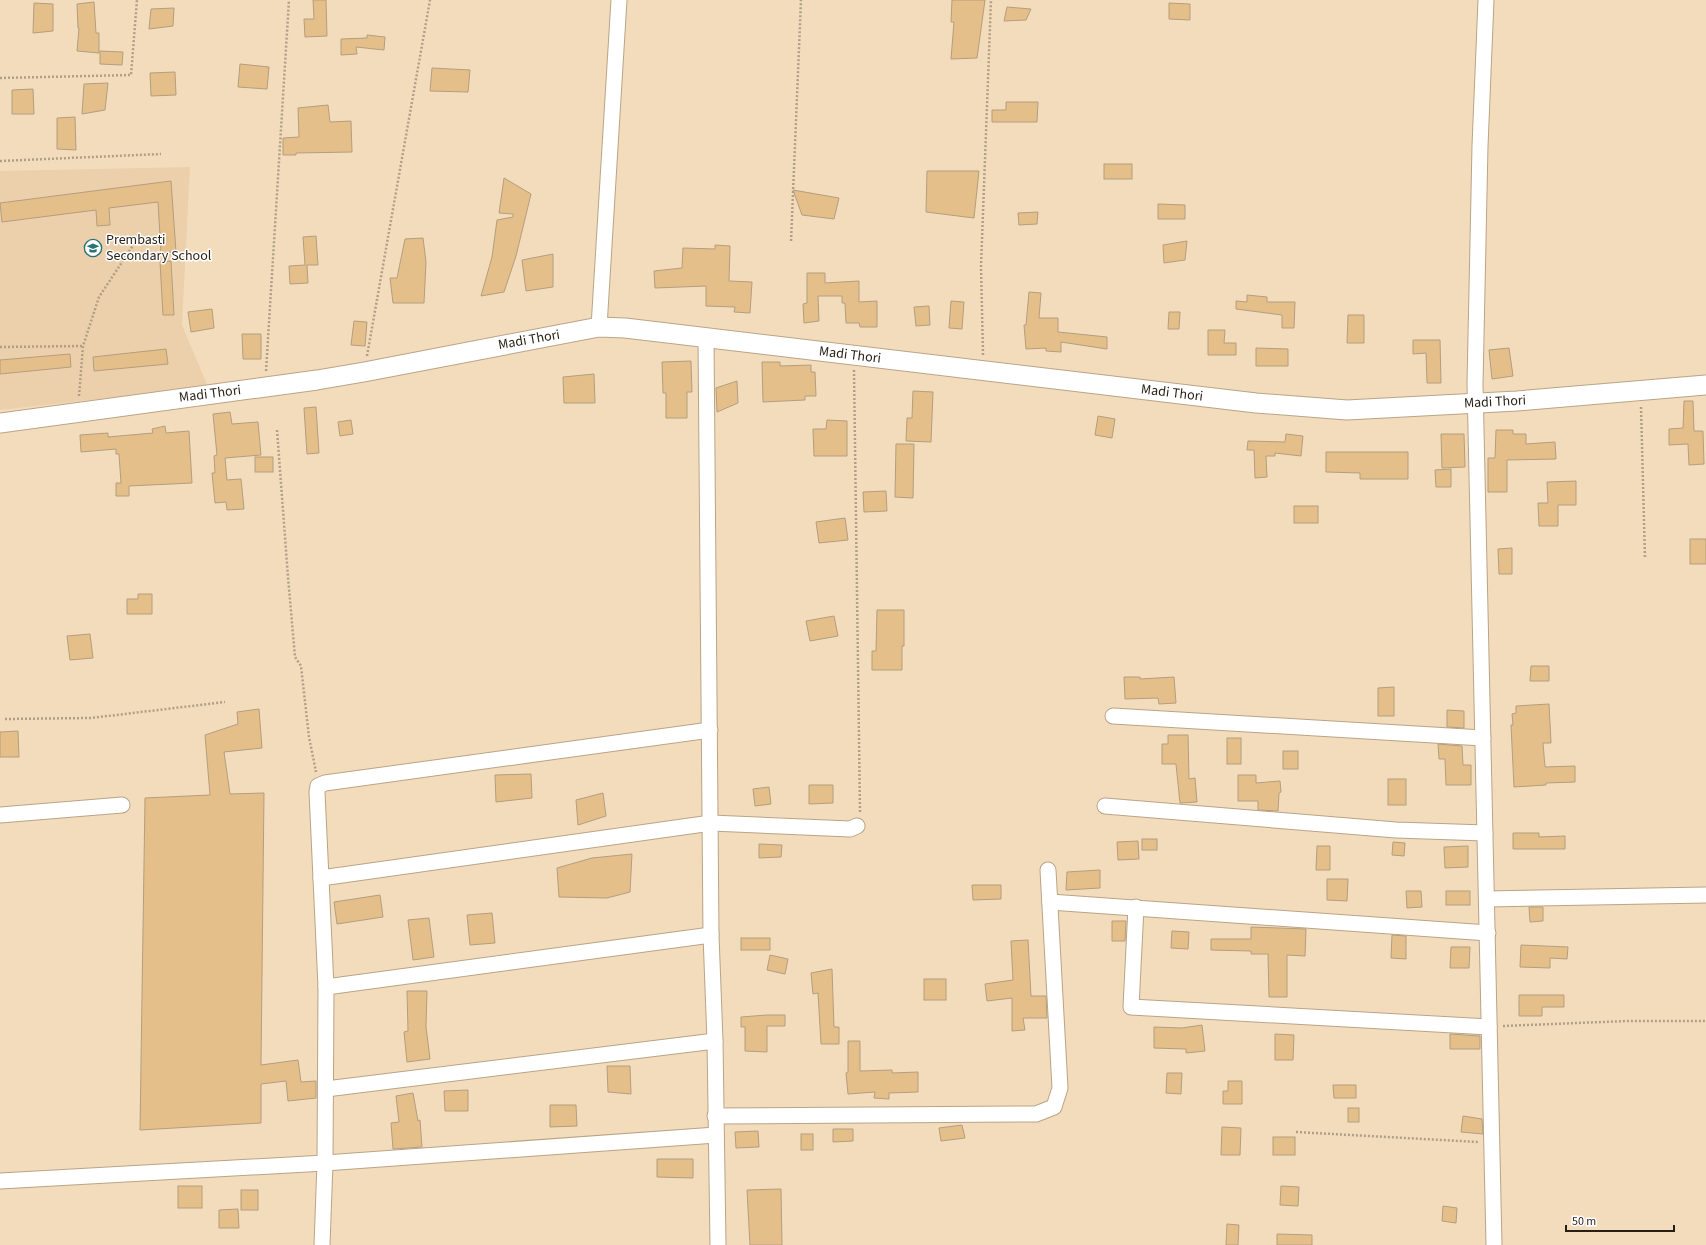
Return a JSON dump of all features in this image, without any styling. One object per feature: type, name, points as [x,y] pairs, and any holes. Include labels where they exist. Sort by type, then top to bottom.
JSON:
[{"type":"main road","name":"Madi Thori","points":[[0,423],[191,396],[265,388],[364,372],[599,327],[625,328],[1256,403],[1347,410],[1476,403],[1706,385]]},
{"type":"street","points":[[599,327],[619,0]]},
{"type":"street","points":[[1486,0],[1480,146],[1476,403],[1494,1245]]},
{"type":"street","points":[[706,338],[711,935],[715,1041],[718,1245]]},
{"type":"street","points":[[1114,716],[1483,738]]},
{"type":"street","points":[[322,1245],[325,1163],[326,987],[317,792],[318,786],[325,783],[710,730]]},
{"type":"street","points":[[0,815],[122,805]]},
{"type":"street","points":[[1105,806],[1396,830],[1485,833]]},
{"type":"street","points":[[322,878],[710,823],[850,829],[857,826]]},
{"type":"street","points":[[715,1116],[1036,1114],[1054,1107],[1060,1088],[1048,870]]},
{"type":"street","points":[[1487,899],[1706,895]]},
{"type":"street","points":[[1050,902],[1488,933]]},
{"type":"street","points":[[1136,907],[1131,1007],[1490,1027]]},
{"type":"street","points":[[326,987],[711,935]]},
{"type":"street","points":[[326,1089],[715,1041]]},
{"type":"street","points":[[0,1181],[325,1163],[716,1135]]},
{"type":"path","points":[[0,78],[131,75],[136,0]]},
{"type":"path","points":[[265,388],[289,0]]},
{"type":"path","points":[[364,372],[430,0]]},
{"type":"path","points":[[791,241],[801,0]]},
{"type":"path","points":[[984,371],[981,266],[991,0]]},
{"type":"path","points":[[0,160],[161,154]]},
{"type":"path","points":[[78,412],[83,346],[99,297],[140,235]]},
{"type":"path","points":[[0,347],[83,346]]},
{"type":"path","points":[[854,356],[860,817],[857,826]]},
{"type":"path","points":[[1641,390],[1645,559]]},
{"type":"path","points":[[277,430],[286,561],[295,657],[301,666],[309,737],[318,786]]},
{"type":"path","points":[[5,719],[91,718],[225,702]]},
{"type":"path","points":[[1490,1027],[1627,1021],[1706,1022]]},
{"type":"path","points":[[1296,1132],[1492,1143]]},
{"type":"shaded area","name":"Prembasti Secondary School","points":[[190,167],[182,325],[208,387],[0,410],[0,171]]},
{"type":"building","points":[[313,0],[326,0],[327,36],[305,37],[304,19],[314,19]]},
{"type":"building","points":[[952,0],[985,0],[977,58],[951,59],[954,22],[951,22]]},
{"type":"building","points":[[94,2],[96,33],[99,33],[99,53],[77,51],[79,28],[77,4]]},
{"type":"building","points":[[34,3],[53,4],[53,31],[33,33]]},
{"type":"building","points":[[1169,3],[1190,4],[1190,20],[1169,19]]},
{"type":"building","points":[[1007,7],[1031,9],[1026,20],[1004,21]]},
{"type":"building","points":[[174,8],[173,26],[149,29],[151,9]]},
{"type":"building","points":[[367,35],[385,37],[384,50],[356,47],[357,54],[341,55],[341,39],[367,38]]},
{"type":"building","points":[[100,51],[123,52],[122,65],[100,64]]},
{"type":"building","points":[[240,64],[269,67],[267,89],[238,87]]},
{"type":"building","points":[[432,68],[470,70],[468,92],[430,91]]},
{"type":"building","points":[[175,72],[176,95],[151,96],[150,73]]},
{"type":"building","points":[[108,83],[105,110],[82,114],[84,84]]},
{"type":"building","points":[[33,89],[34,114],[12,114],[12,90]]},
{"type":"building","points":[[1006,102],[1038,102],[1037,122],[992,122],[992,110],[1006,110]]},
{"type":"building","points":[[328,105],[330,122],[351,121],[352,152],[296,153],[296,155],[283,155],[283,138],[299,137],[298,108]]},
{"type":"building","points":[[75,117],[76,150],[57,149],[57,118]]},
{"type":"building","points":[[1104,164],[1132,164],[1132,179],[1104,179]]},
{"type":"building","points":[[927,171],[979,171],[974,218],[926,212]]},
{"type":"building","points":[[504,178],[531,194],[516,256],[504,292],[481,296],[492,257],[497,220],[513,217],[513,214],[499,213]]},
{"type":"building","points":[[171,181],[176,252],[161,253],[158,202],[109,208],[110,225],[97,226],[96,210],[2,222],[0,203]]},
{"type":"building","points":[[793,190],[839,198],[834,219],[802,215]]},
{"type":"building","points":[[1158,204],[1185,205],[1185,219],[1158,219]]},
{"type":"building","points":[[1038,212],[1037,224],[1019,225],[1018,213]]},
{"type":"building","points":[[316,236],[318,265],[307,265],[308,283],[290,284],[289,266],[305,265],[303,237]]},
{"type":"building","points":[[423,238],[426,262],[424,303],[393,303],[390,278],[397,278],[405,239]]},
{"type":"building","points":[[1187,241],[1185,260],[1164,263],[1163,245]]},
{"type":"building","points":[[715,245],[730,246],[729,281],[752,282],[750,313],[734,312],[735,307],[706,306],[706,286],[655,288],[654,271],[682,268],[683,248],[715,249]]},
{"type":"building","points":[[553,254],[553,287],[526,291],[522,260]]},
{"type":"building","points":[[171,261],[174,315],[163,315],[160,262]]},
{"type":"building","points":[[807,273],[825,273],[825,283],[859,281],[859,302],[877,301],[877,327],[860,327],[859,323],[846,323],[845,303],[842,303],[842,296],[818,296],[819,321],[804,323],[803,304],[807,303]]},
{"type":"building","points":[[1029,292],[1041,293],[1039,318],[1058,318],[1058,332],[1107,337],[1107,349],[1061,342],[1061,352],[1046,351],[1046,348],[1026,349],[1024,325],[1026,325]]},
{"type":"building","points":[[1247,295],[1267,297],[1267,302],[1295,302],[1294,328],[1282,328],[1282,315],[1236,309],[1236,301],[1247,302]]},
{"type":"building","points":[[951,301],[964,302],[962,329],[949,328]]},
{"type":"building","points":[[929,306],[930,325],[916,326],[914,307]]},
{"type":"building","points":[[212,309],[214,328],[191,332],[188,312]]},
{"type":"building","points":[[1169,312],[1180,312],[1179,329],[1168,329]]},
{"type":"building","points":[[1348,315],[1364,315],[1364,343],[1347,343]]},
{"type":"building","points":[[354,321],[367,322],[365,346],[351,345]]},
{"type":"building","points":[[1208,330],[1225,330],[1224,343],[1236,343],[1236,355],[1208,355]]},
{"type":"building","points":[[242,334],[261,334],[261,359],[243,359]]},
{"type":"building","points":[[1413,340],[1440,340],[1441,383],[1427,383],[1426,353],[1413,354]]},
{"type":"building","points":[[1256,348],[1288,349],[1288,366],[1256,366]]},
{"type":"building","points":[[1509,348],[1513,376],[1492,379],[1489,350]]},
{"type":"building","points":[[166,349],[168,364],[94,371],[93,357]]},
{"type":"building","points":[[70,354],[71,367],[0,374],[0,360]]},
{"type":"building","points":[[691,361],[692,392],[687,392],[687,418],[666,418],[666,393],[663,393],[662,362]]},
{"type":"building","points":[[762,362],[780,362],[780,366],[811,365],[811,372],[815,372],[816,396],[805,396],[805,400],[763,402]]},
{"type":"building","points":[[594,374],[595,403],[564,403],[563,377]]},
{"type":"building","points":[[737,381],[738,403],[717,412],[716,388]]},
{"type":"building","points":[[913,391],[933,392],[931,442],[906,441],[907,418],[912,418]]},
{"type":"building","points":[[1684,401],[1693,401],[1694,431],[1703,431],[1704,464],[1689,465],[1688,444],[1669,445],[1669,429],[1683,428]]},
{"type":"building","points":[[316,407],[319,453],[307,454],[304,408]]},
{"type":"building","points":[[230,412],[232,424],[258,422],[261,455],[225,458],[227,480],[241,479],[244,509],[227,510],[226,502],[215,503],[212,473],[215,473],[214,456],[217,455],[213,414]]},
{"type":"building","points":[[1098,416],[1115,419],[1112,438],[1095,435]]},
{"type":"building","points":[[351,420],[353,434],[340,436],[338,422]]},
{"type":"building","points":[[827,420],[847,421],[847,456],[814,456],[813,429],[826,429]]},
{"type":"building","points":[[165,426],[166,433],[189,431],[192,483],[129,486],[129,496],[116,496],[116,483],[121,483],[119,454],[116,454],[116,449],[81,452],[80,435],[108,433],[108,437],[153,433],[152,429]]},
{"type":"building","points":[[1496,430],[1513,430],[1513,434],[1526,434],[1526,444],[1555,442],[1556,459],[1507,460],[1507,492],[1488,492],[1488,458],[1495,458]]},
{"type":"building","points":[[1286,434],[1303,436],[1301,456],[1275,453],[1275,456],[1266,456],[1267,477],[1255,478],[1254,450],[1247,450],[1248,441],[1285,442]]},
{"type":"building","points":[[1441,434],[1464,434],[1465,467],[1442,468]]},
{"type":"building","points":[[896,444],[914,444],[913,498],[895,497]]},
{"type":"building","points":[[1326,452],[1408,452],[1408,479],[1360,479],[1360,473],[1326,472]]},
{"type":"building","points":[[255,457],[273,457],[273,472],[255,472]]},
{"type":"building","points":[[1451,469],[1451,487],[1436,487],[1435,470]]},
{"type":"building","points":[[1576,481],[1576,505],[1558,505],[1558,526],[1539,526],[1538,503],[1548,503],[1547,482]]},
{"type":"building","points":[[886,491],[887,511],[864,512],[863,492]]},
{"type":"building","points":[[1294,506],[1318,506],[1318,523],[1294,523]]},
{"type":"building","points":[[845,518],[848,540],[819,543],[816,522]]},
{"type":"building","points":[[1690,539],[1706,539],[1706,564],[1690,564]]},
{"type":"building","points":[[1512,548],[1512,574],[1499,574],[1498,549]]},
{"type":"building","points":[[138,594],[152,594],[152,614],[127,614],[127,599],[138,599]]},
{"type":"building","points":[[877,610],[904,610],[902,670],[872,670],[872,651],[876,651]]},
{"type":"building","points":[[834,616],[838,636],[810,641],[806,621]]},
{"type":"building","points":[[90,634],[93,658],[70,660],[67,636]]},
{"type":"building","points":[[1531,666],[1549,666],[1549,681],[1530,681]]},
{"type":"building","points":[[1124,677],[1140,677],[1140,679],[1174,677],[1176,703],[1159,704],[1158,698],[1125,699]]},
{"type":"building","points":[[1394,687],[1394,716],[1378,716],[1378,688]]},
{"type":"building","points":[[1549,704],[1551,743],[1543,743],[1545,767],[1575,766],[1575,782],[1546,783],[1546,785],[1514,787],[1511,725],[1513,725],[1512,714],[1516,713],[1516,706]]},
{"type":"building","points":[[259,709],[262,748],[224,752],[230,794],[264,793],[261,1065],[298,1060],[301,1082],[316,1081],[316,1098],[288,1101],[286,1081],[261,1084],[261,1123],[140,1130],[145,798],[210,795],[205,735],[238,724],[237,712]]},
{"type":"building","points":[[1447,710],[1464,711],[1464,728],[1447,727]]},
{"type":"building","points":[[18,731],[19,757],[0,757],[0,732]]},
{"type":"building","points":[[1168,735],[1188,735],[1189,779],[1195,778],[1197,802],[1180,803],[1176,764],[1162,764],[1162,744],[1168,744]]},
{"type":"building","points":[[1227,738],[1241,738],[1241,764],[1227,764]]},
{"type":"building","points":[[1438,744],[1462,746],[1463,765],[1471,765],[1471,785],[1446,785],[1445,759],[1439,759]]},
{"type":"building","points":[[1283,751],[1298,751],[1298,769],[1283,769]]},
{"type":"building","points":[[531,774],[532,798],[496,802],[495,775]]},
{"type":"building","points":[[1238,775],[1256,775],[1256,783],[1280,781],[1281,792],[1279,793],[1278,811],[1258,810],[1258,801],[1238,801]]},
{"type":"building","points":[[1388,779],[1406,779],[1406,805],[1388,805]]},
{"type":"building","points":[[809,785],[833,785],[833,803],[809,804]]},
{"type":"building","points":[[769,787],[771,804],[755,806],[753,789]]},
{"type":"building","points":[[603,793],[606,816],[578,825],[576,800]]},
{"type":"building","points":[[1513,833],[1539,833],[1539,837],[1565,836],[1565,849],[1513,849]]},
{"type":"building","points":[[1142,839],[1157,839],[1157,850],[1142,850]]},
{"type":"building","points":[[1138,841],[1139,859],[1118,860],[1117,842]]},
{"type":"building","points":[[1393,842],[1405,843],[1404,856],[1392,855]]},
{"type":"building","points":[[759,844],[782,845],[781,857],[759,858]]},
{"type":"building","points":[[1317,846],[1330,846],[1330,870],[1316,870]]},
{"type":"building","points":[[1468,846],[1468,867],[1445,868],[1444,847]]},
{"type":"building","points":[[632,854],[630,892],[607,898],[559,897],[557,868],[592,858]]},
{"type":"building","points":[[1100,870],[1100,888],[1066,890],[1067,872]]},
{"type":"building","points":[[1327,879],[1348,879],[1347,901],[1327,900]]},
{"type":"building","points":[[972,885],[1001,885],[1001,899],[973,900]]},
{"type":"building","points":[[1406,891],[1421,891],[1422,907],[1407,908]]},
{"type":"building","points":[[1446,891],[1470,891],[1470,905],[1446,905]]},
{"type":"building","points":[[380,895],[383,917],[337,924],[334,902]]},
{"type":"building","points":[[1529,907],[1543,907],[1543,921],[1530,922]]},
{"type":"building","points":[[492,913],[495,943],[470,945],[467,915]]},
{"type":"building","points":[[429,918],[434,957],[413,960],[408,920]]},
{"type":"building","points":[[1112,921],[1126,921],[1125,941],[1112,941]]},
{"type":"building","points":[[1251,927],[1306,929],[1305,956],[1287,955],[1287,997],[1269,997],[1268,954],[1251,954],[1251,951],[1211,950],[1211,939],[1251,939]]},
{"type":"building","points":[[1172,931],[1189,932],[1188,949],[1171,948]]},
{"type":"building","points":[[1392,935],[1406,936],[1406,959],[1391,958]]},
{"type":"building","points":[[741,938],[770,938],[770,950],[741,950]]},
{"type":"building","points":[[1028,940],[1031,996],[1046,996],[1047,1018],[1023,1018],[1025,1030],[1012,1031],[1012,998],[987,1001],[985,984],[1013,980],[1011,941]]},
{"type":"building","points":[[1521,945],[1568,947],[1567,959],[1550,958],[1550,968],[1520,967]]},
{"type":"building","points":[[1451,947],[1470,947],[1469,968],[1450,968]]},
{"type":"building","points":[[770,955],[788,959],[785,974],[767,970]]},
{"type":"building","points":[[832,969],[834,1027],[839,1027],[839,1044],[821,1044],[818,993],[813,994],[811,973]]},
{"type":"building","points":[[924,979],[946,979],[946,1000],[924,1000]]},
{"type":"building","points":[[407,991],[427,991],[426,1027],[430,1059],[407,1062],[404,1032],[408,1031]]},
{"type":"building","points":[[1519,995],[1564,995],[1564,1007],[1542,1007],[1542,1016],[1519,1016]]},
{"type":"building","points":[[785,1015],[785,1026],[767,1026],[767,1052],[745,1051],[745,1027],[741,1027],[741,1017]]},
{"type":"building","points":[[1202,1025],[1205,1051],[1186,1053],[1186,1049],[1154,1048],[1154,1027],[1182,1028]]},
{"type":"building","points":[[1275,1034],[1294,1035],[1293,1060],[1275,1060]]},
{"type":"building","points":[[1450,1034],[1480,1036],[1480,1049],[1450,1049]]},
{"type":"building","points":[[848,1041],[860,1041],[860,1071],[892,1070],[892,1073],[918,1072],[918,1092],[889,1093],[889,1099],[874,1098],[875,1092],[848,1094],[846,1073],[848,1072]]},
{"type":"building","points":[[607,1066],[630,1066],[631,1094],[608,1092]]},
{"type":"building","points":[[1167,1073],[1182,1073],[1181,1094],[1166,1093]]},
{"type":"building","points":[[1228,1081],[1242,1081],[1242,1104],[1223,1104],[1223,1091],[1228,1091]]},
{"type":"building","points":[[1333,1085],[1356,1085],[1356,1098],[1334,1098]]},
{"type":"building","points":[[468,1090],[468,1111],[445,1111],[444,1091]]},
{"type":"building","points":[[413,1093],[418,1121],[420,1120],[422,1147],[393,1149],[391,1123],[399,1122],[396,1096]]},
{"type":"building","points":[[550,1105],[576,1105],[577,1126],[550,1127]]},
{"type":"building","points":[[1348,1108],[1359,1108],[1359,1122],[1348,1122]]},
{"type":"building","points":[[1463,1116],[1482,1119],[1483,1134],[1461,1132]]},
{"type":"building","points":[[962,1125],[965,1138],[941,1141],[939,1128]]},
{"type":"building","points":[[1222,1127],[1241,1128],[1240,1155],[1221,1155]]},
{"type":"building","points":[[833,1129],[853,1129],[853,1141],[833,1142]]},
{"type":"building","points":[[758,1131],[759,1147],[736,1148],[735,1132]]},
{"type":"building","points":[[801,1134],[813,1134],[813,1150],[801,1150]]},
{"type":"building","points":[[1273,1137],[1295,1137],[1295,1155],[1273,1155]]},
{"type":"building","points":[[657,1159],[693,1159],[693,1178],[657,1177]]},
{"type":"building","points":[[178,1186],[202,1186],[202,1208],[178,1208]]},
{"type":"building","points":[[1281,1186],[1299,1187],[1298,1206],[1280,1205]]},
{"type":"building","points":[[781,1189],[782,1245],[750,1245],[747,1190]]},
{"type":"building","points":[[241,1190],[258,1190],[258,1210],[241,1210]]},
{"type":"building","points":[[1443,1206],[1457,1208],[1456,1223],[1442,1221]]},
{"type":"building","points":[[238,1209],[239,1228],[219,1228],[219,1210]]},
{"type":"building","points":[[1227,1224],[1239,1225],[1238,1245],[1226,1245]]},
{"type":"building","points":[[1277,1234],[1312,1235],[1312,1245],[1277,1245]]},
{"type":"place","name":"Prembasti Secondary School","points":[[93,248]]}]
